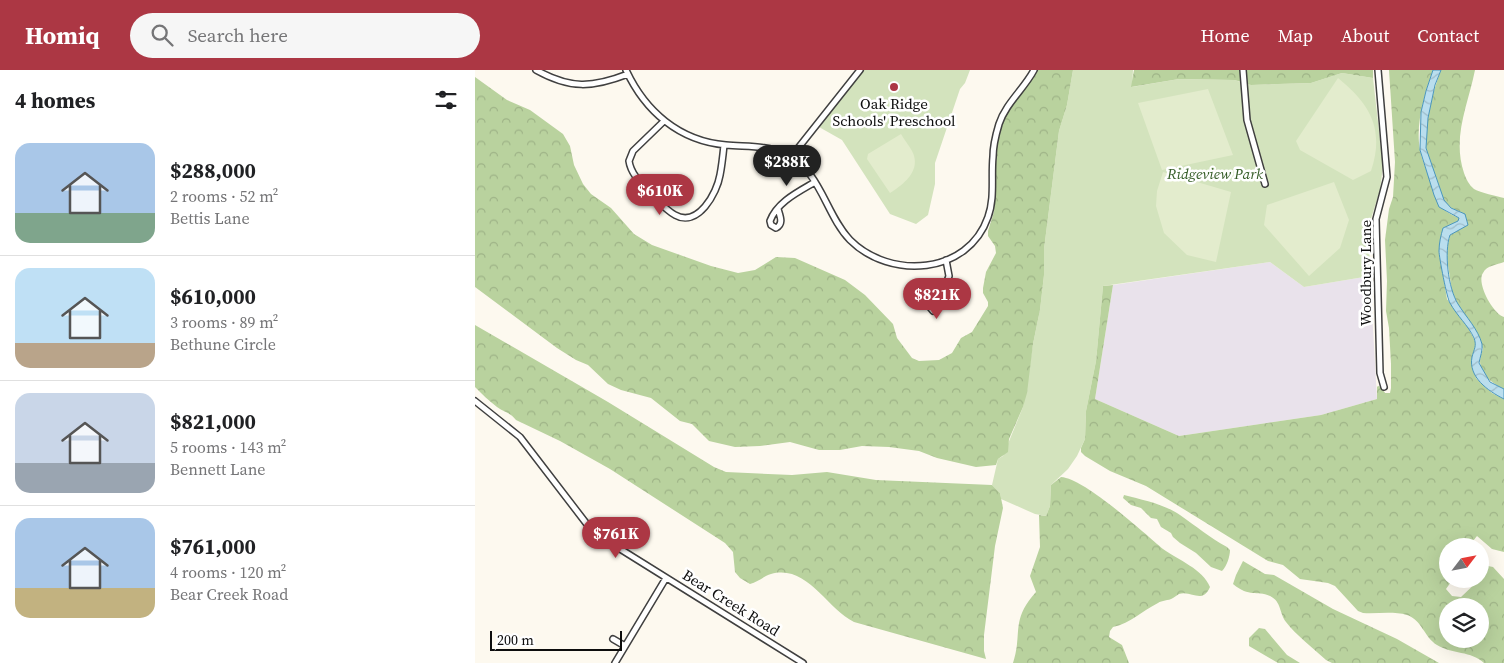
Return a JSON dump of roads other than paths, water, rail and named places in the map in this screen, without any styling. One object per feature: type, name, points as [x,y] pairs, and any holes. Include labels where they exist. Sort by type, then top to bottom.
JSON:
[{"type":"street","points":[[536,70],[551,78],[577,85],[599,84],[627,72],[641,98],[664,122],[681,132],[701,140],[724,145],[759,146],[791,157],[804,168],[815,182],[843,232],[855,245],[884,262],[903,266],[931,265],[946,260],[961,252],[973,242],[986,223],[991,201],[993,149],[1000,121],[1007,107],[1034,70]]},
{"type":"street","points":[[791,157],[860,70]]},
{"type":"street","points":[[1243,70],[1247,120],[1265,184]]},
{"type":"street","name":"Woodbury Lane","points":[[1378,70],[1387,177],[1376,219],[1380,373],[1384,387]]},
{"type":"street","points":[[664,122],[633,151],[629,161],[630,168],[638,180],[677,216],[687,218],[695,215],[707,204],[716,189],[720,177],[724,145]]},
{"type":"street","points":[[778,209],[788,198],[815,182]]},
{"type":"street","points":[[943,295],[949,276],[946,260]]},
{"type":"street","name":"Bear Creek Road","points":[[475,401],[520,437],[595,532],[607,542],[803,663]]},
{"type":"street","points":[[615,663],[666,578]]},
{"type":"street","points":[[613,639],[625,646]]},
{"type":"water","points":[[1433,70],[1441,70],[1435,85],[1428,118],[1426,148],[1444,200],[1451,208],[1465,214],[1468,225],[1450,235],[1447,251],[1449,280],[1458,304],[1475,328],[1482,344],[1479,363],[1490,382],[1504,389],[1504,399],[1492,392],[1476,377],[1472,364],[1475,345],[1474,338],[1450,303],[1445,286],[1439,255],[1440,239],[1443,228],[1458,221],[1459,218],[1439,207],[1420,150],[1421,112]]},
{"type":"place","name":"Oak Ridge Schools' Preschool","points":[[894,87]]},
{"type":"park label","name":"Ridgeview Park","points":[[1215,174]]}]
